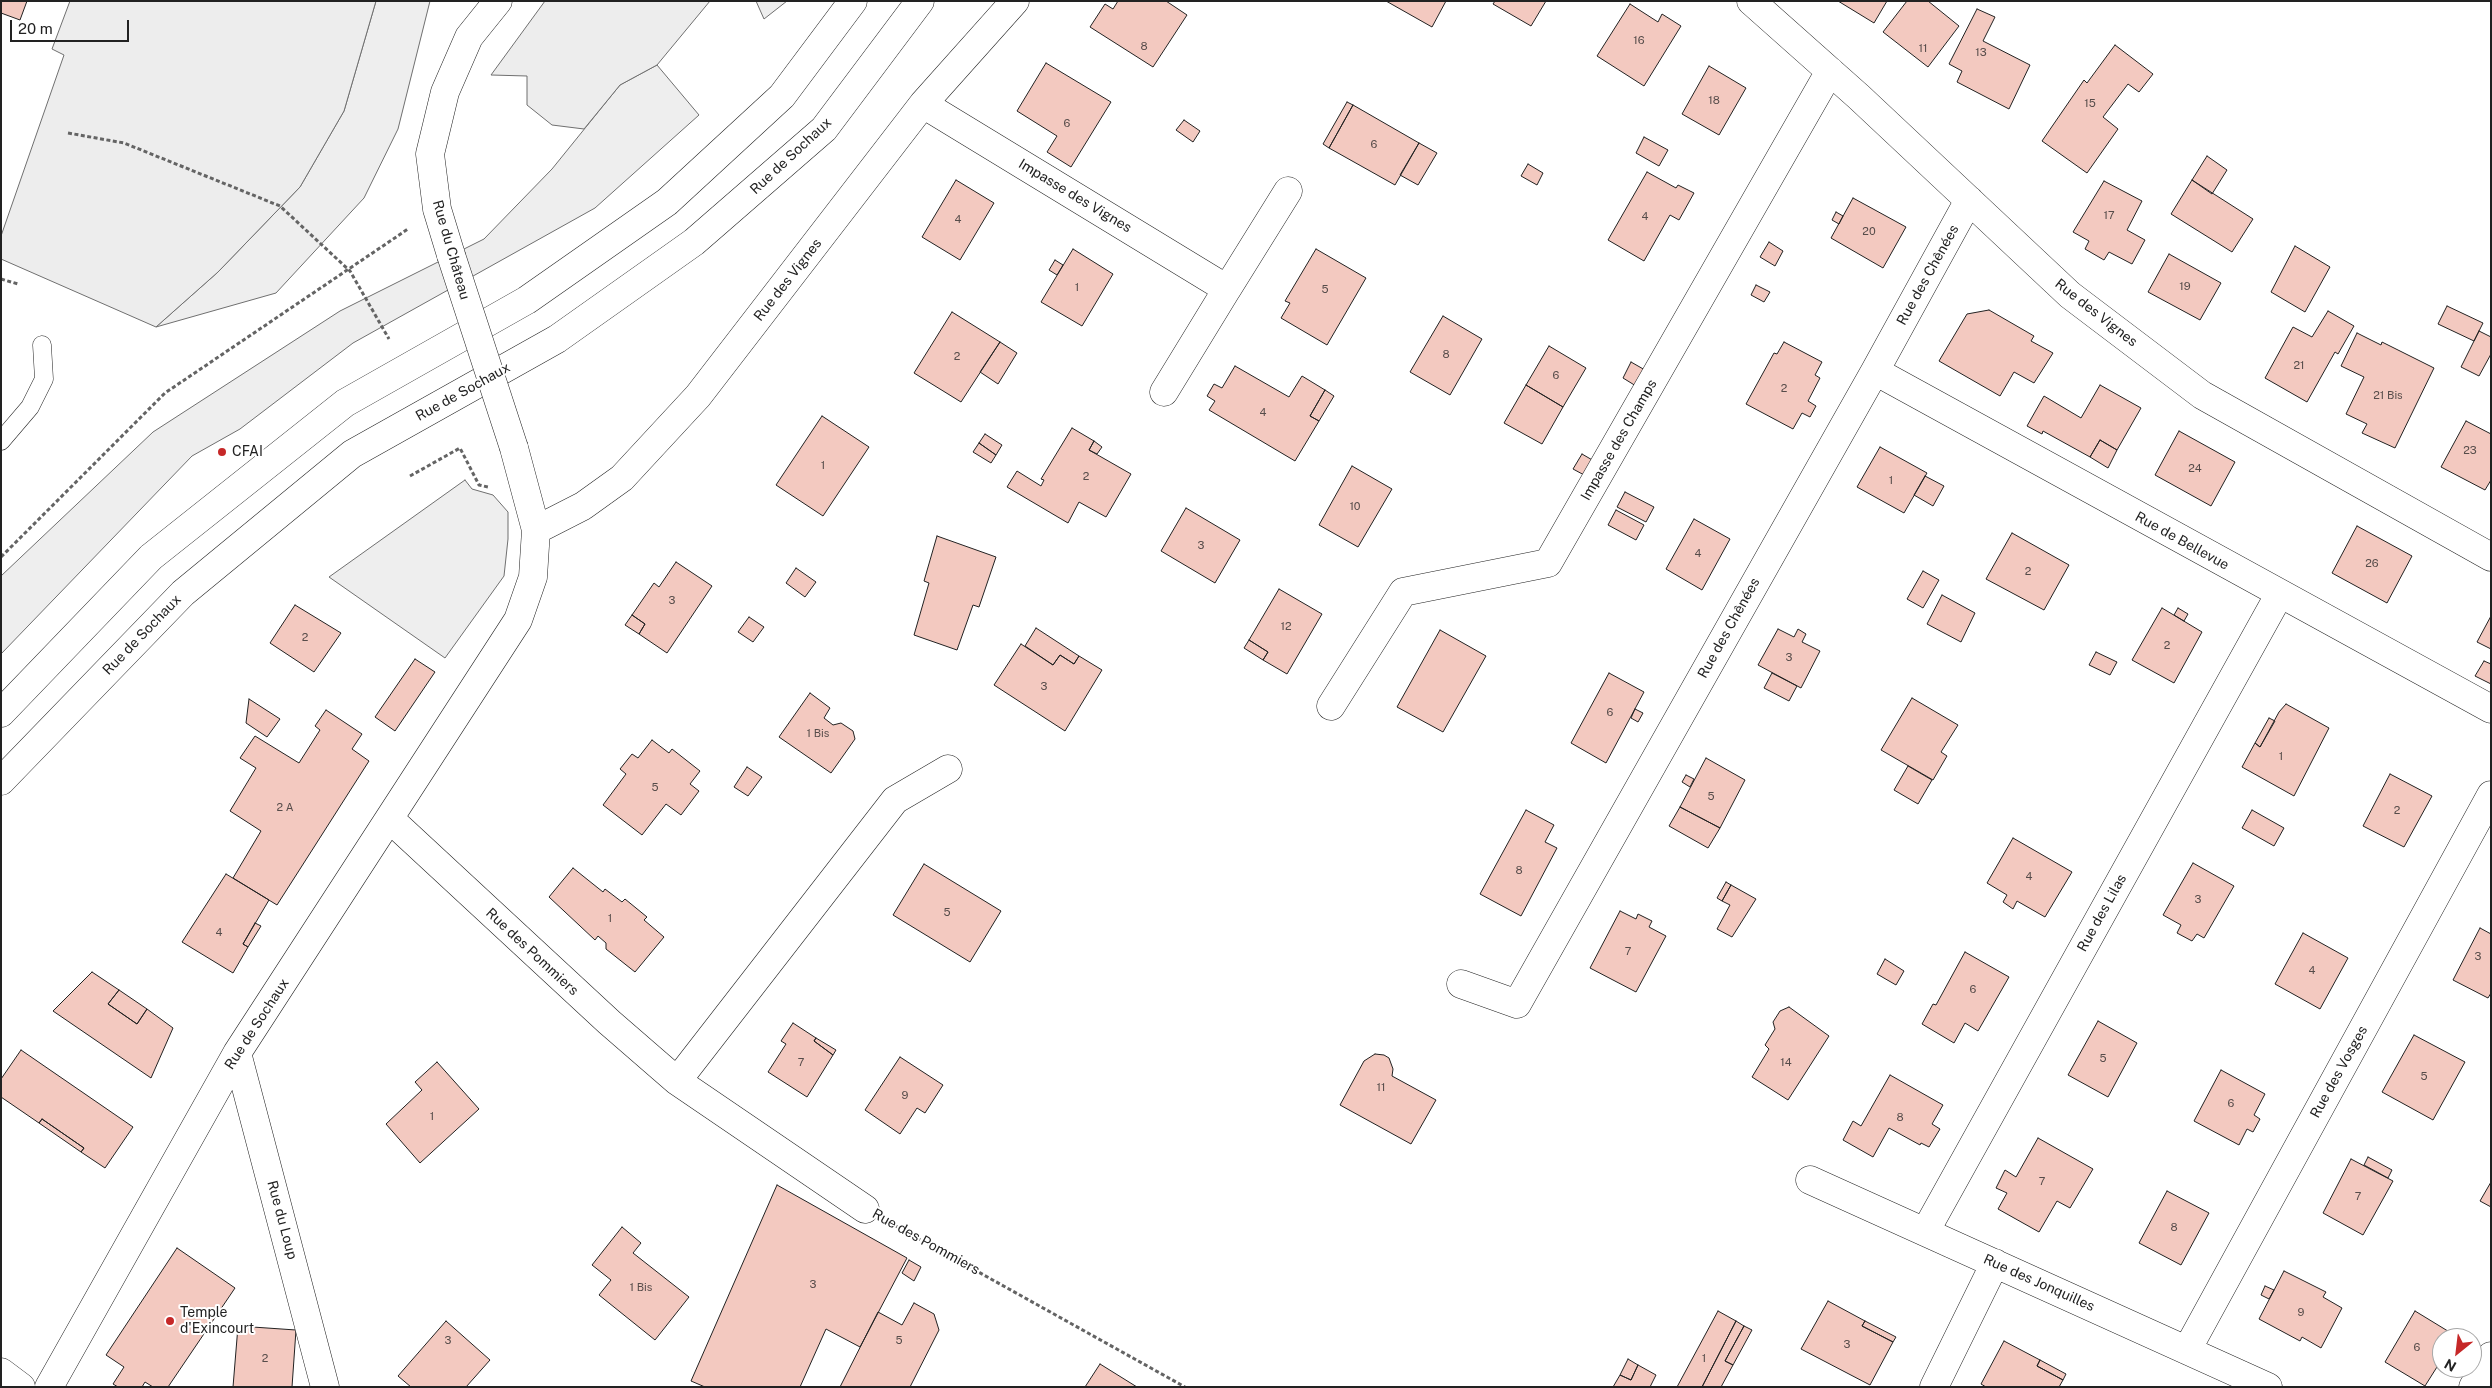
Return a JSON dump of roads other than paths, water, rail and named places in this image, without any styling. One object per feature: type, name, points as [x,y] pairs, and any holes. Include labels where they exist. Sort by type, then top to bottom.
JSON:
[{"type":"street","name":"Rue du Château","points":[[498,1],[469,38],[445,92],[430,154],[437,209],[514,448]]},
{"type":"street","points":[[1,712],[151,557],[345,403],[526,300],[667,202],[782,96],[853,1]]},
{"type":"street","name":"Rue de Sochaux","points":[[1,781],[183,593],[352,454],[557,338],[694,242],[824,129],[920,1]]},
{"type":"street","name":"Rue des Vignes","points":[[536,530],[583,506],[622,478],[698,396],[923,104],[1014,1]]},
{"type":"street","name":"Rue des Vignes","points":[[1751,1],[1830,71],[2070,295],[2202,395],[2491,557]]},
{"type":"street","name":"Impasse des Champs","points":[[1331,706],[1403,592],[1548,563],[1830,71]]},
{"type":"street","name":"Impasse des Vignes","points":[[923,104],[1227,289]]},
{"type":"street","points":[[1164,392],[1288,191]]},
{"type":"street","name":"Rue des Chênées","points":[[1461,984],[1517,1004],[1875,371],[1969,200]]},
{"type":"street","name":"Rue de Bellevue","points":[[1875,371],[2279,595],[2491,709]]},
{"type":"street","name":"Rue de Sochaux","points":[[49,1387],[237,1053],[391,820],[518,620],[532,577],[536,530],[514,448]]},
{"type":"street","name":"Rue des Lilas","points":[[1925,1232],[2279,595]]},
{"type":"street","points":[[677,1080],[895,800],[948,769]]},
{"type":"street","name":"Rue des Vosges","points":[[2187,1350],[2491,795]]},
{"type":"street","name":"Rue des Pommiers","points":[[391,820],[609,1022],[677,1080],[865,1209]]},
{"type":"street","name":"Rue du Loup","points":[[237,1053],[325,1387]]},
{"type":"street","name":"Rue des Jonquilles","points":[[1810,1180],[2268,1387]]},
{"type":"street","points":[[1934,1387],[1995,1263]]},
{"type":"street","points":[[2473,1387],[2491,1356]]},
{"type":"street","points":[[1,1372],[21,1387]]},
{"type":"lane","points":[[1,440],[30,407],[44,379],[42,345]]},
{"type":"place","name":"CFAI","points":[[222,452]]},
{"type":"place","name":"Temple d'Exincourt","points":[[170,1321]]}]
